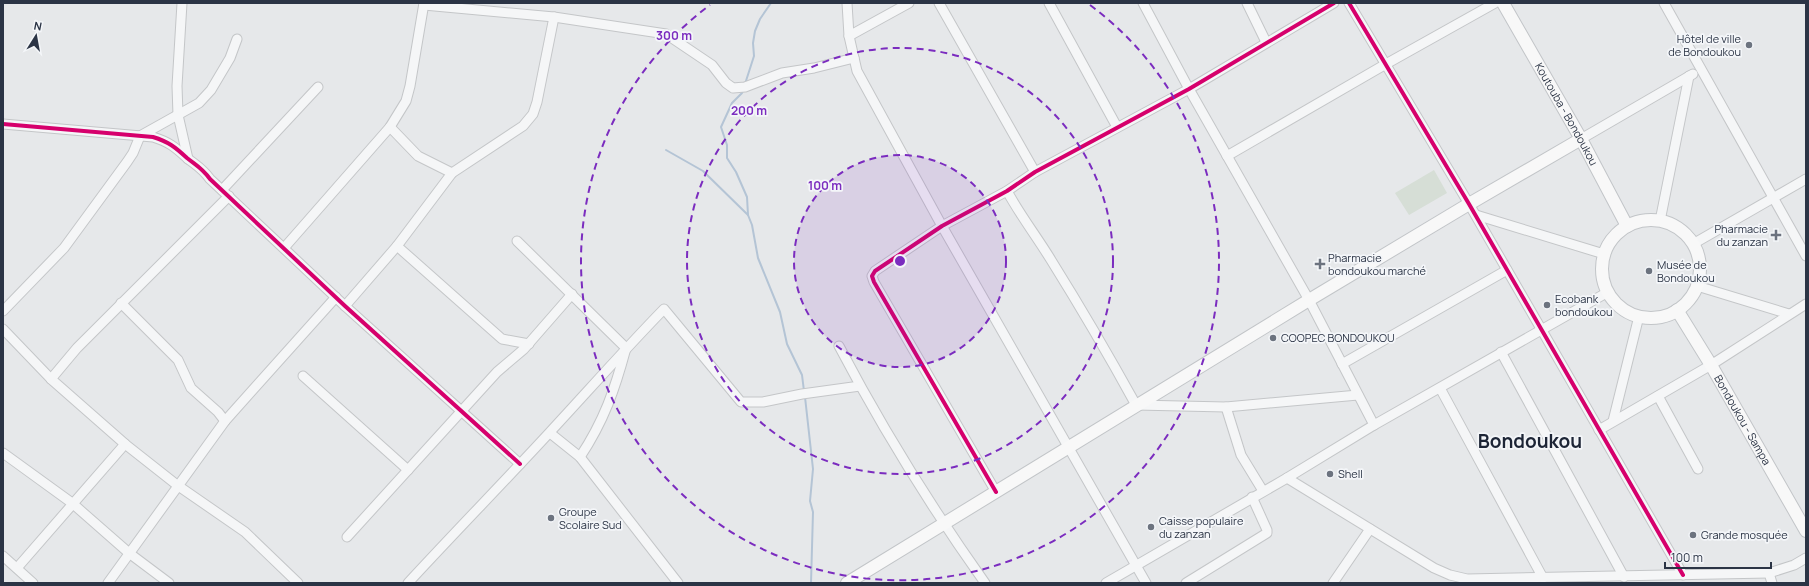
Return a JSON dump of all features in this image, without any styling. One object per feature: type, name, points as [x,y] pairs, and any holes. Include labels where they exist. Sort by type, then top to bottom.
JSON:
[{"type":"main road","name":"Koutouba - Bondoukou","points":[[1503,3],[1581,139],[1627,226]]},
{"type":"main road","points":[[848,583],[1309,300],[1581,139]]},
{"type":"main road","points":[[1643,221],[1660,221],[1679,229],[1692,244],[1697,254],[1699,264],[1696,286],[1689,299],[1677,310],[1659,317],[1639,316],[1621,307],[1608,292],[1602,274],[1604,254],[1613,238],[1627,226],[1643,221]]},
{"type":"main road","name":"Bondoukou - Sampa","points":[[1677,310],[1806,531]]},
{"type":"street","points":[[182,3],[177,86],[178,115],[188,159]]},
{"type":"street","points":[[847,3],[849,36],[857,71],[942,226],[1069,447],[1135,567],[1146,583]]},
{"type":"street","points":[[849,36],[910,3]]},
{"type":"street","points":[[939,3],[1035,172]]},
{"type":"street","points":[[1049,3],[1117,127]]},
{"type":"street","points":[[1143,3],[1189,89],[1309,300],[1374,425]]},
{"type":"street","points":[[1247,3],[1266,42]]},
{"type":"street","points":[[996,492],[874,282],[872,276],[875,271],[942,226],[1007,191],[1035,172],[1189,89],[1334,3]]},
{"type":"street","points":[[1349,3],[1476,216],[1683,576]]},
{"type":"street","points":[[1227,156],[1495,3]]},
{"type":"street","points":[[1664,3],[1806,256]]},
{"type":"street","points":[[284,248],[390,127],[406,101],[424,4],[485,7],[671,36],[712,65],[726,83],[733,88],[745,87],[782,73],[814,68],[854,58]]},
{"type":"street","points":[[345,306],[397,246],[452,173],[523,126],[533,114],[537,102],[554,17]]},
{"type":"street","points":[[3,311],[64,248],[133,154],[140,136],[199,103],[211,90],[230,58],[237,39]]},
{"type":"street","points":[[1581,139],[1701,70]]},
{"type":"street","points":[[1660,221],[1689,76]]},
{"type":"street","points":[[52,378],[77,348],[225,193],[318,87]]},
{"type":"street","points":[[3,124],[140,136],[164,141],[174,146],[188,159],[203,169],[210,179],[345,306],[520,464]]},
{"type":"street","points":[[390,127],[418,156],[452,173]]},
{"type":"street","points":[[1692,244],[1806,179]]},
{"type":"street","points":[[1007,191],[1018,211],[1048,255],[1094,329],[1136,405],[1226,407],[1358,395]]},
{"type":"street","points":[[1476,216],[1604,254]]},
{"type":"street","points":[[517,241],[626,348]]},
{"type":"street","points":[[397,246],[502,339],[529,344]]},
{"type":"street","points":[[1342,364],[1507,270]]},
{"type":"street","points":[[1696,286],[1789,314]]},
{"type":"street","points":[[1106,583],[1287,478],[1374,425],[1608,292]]},
{"type":"street","points":[[347,537],[497,372],[529,344],[572,294]]},
{"type":"street","points":[[108,583],[177,485],[225,421],[336,297]]},
{"type":"street","points":[[121,303],[178,360],[192,388],[218,412],[225,421]]},
{"type":"street","points":[[1599,430],[1711,366],[1806,304]]},
{"type":"street","points":[[408,583],[550,433],[626,348],[664,310],[741,402],[763,402],[802,394],[860,386]]},
{"type":"street","points":[[1613,421],[1639,316]]},
{"type":"street","points":[[3,329],[52,378],[125,444],[177,485],[245,532],[298,583]]},
{"type":"street","points":[[839,346],[860,386],[943,524],[985,583]]},
{"type":"street","points":[[580,457],[595,435],[605,414],[626,348]]},
{"type":"street","points":[[1501,352],[1624,577]]},
{"type":"street","points":[[303,376],[408,470]]},
{"type":"street","points":[[1440,388],[1543,578]]},
{"type":"street","points":[[1658,396],[1698,469]]},
{"type":"street","points":[[1226,407],[1241,454],[1263,491]]},
{"type":"street","points":[[550,433],[580,457],[678,583]]},
{"type":"street","points":[[16,568],[125,444]]},
{"type":"street","points":[[3,453],[72,503],[129,553],[169,583]]},
{"type":"street","points":[[1287,478],[1434,568],[1450,575],[1466,579],[1483,581],[1543,578],[1683,576],[1712,579],[1769,573],[1794,565],[1806,558]]},
{"type":"street","points":[[1186,583],[1267,533],[1252,498]]},
{"type":"street","points":[[1333,583],[1370,529]]},
{"type":"street","points":[[3,556],[33,583]]},
{"type":"street","points":[[1769,573],[1772,583]]},
{"type":"shaded area","points":[[1434,170],[1447,193],[1409,215],[1395,193]]},
{"type":"waterway","points":[[745,84],[754,56],[753,43],[755,31],[760,19],[771,3]]},
{"type":"waterway","points":[[743,90],[732,103],[721,127],[727,145],[727,158],[736,172],[747,197],[748,215],[752,225],[758,258],[780,312],[787,344],[802,375],[804,391]]},
{"type":"waterway","points":[[666,150],[703,171],[748,215]]},
{"type":"waterway","points":[[805,397],[813,469],[810,501],[813,512],[811,583]]},
{"type":"cycle path","points":[[996,492],[874,282],[872,276],[875,271],[942,226],[1007,191],[1035,172],[1189,89],[1334,3]]},
{"type":"cycle path","points":[[1349,3],[1469,204],[1683,575]]},
{"type":"cycle path","points":[[3,124],[153,137],[172,145],[202,170],[345,306],[520,464]]},
{"type":"place","name":"Hôtel de ville de Bondoukou","points":[[1749,45]]},
{"type":"place","name":"Pharmacie du zanzan","points":[[1776,235]]},
{"type":"place","name":"Pharmacie bondoukou marché","points":[[1320,264]]},
{"type":"place","name":"Musée de Bondoukou","points":[[1649,271]]},
{"type":"place","name":"Ecobank bondoukou","points":[[1547,305]]},
{"type":"place","name":"COOPEC BONDOUKOU","points":[[1273,338]]},
{"type":"place","name":"Shell","points":[[1330,474]]},
{"type":"place","name":"Groupe Scolaire Sud","points":[[551,518]]},
{"type":"place","name":"Caisse populaire du zanzan","points":[[1151,527]]},
{"type":"place","name":"Grande mosquée","points":[[1693,535]]},
{"type":"district","name":"Bondoukou","points":[[1530,441]]}]
